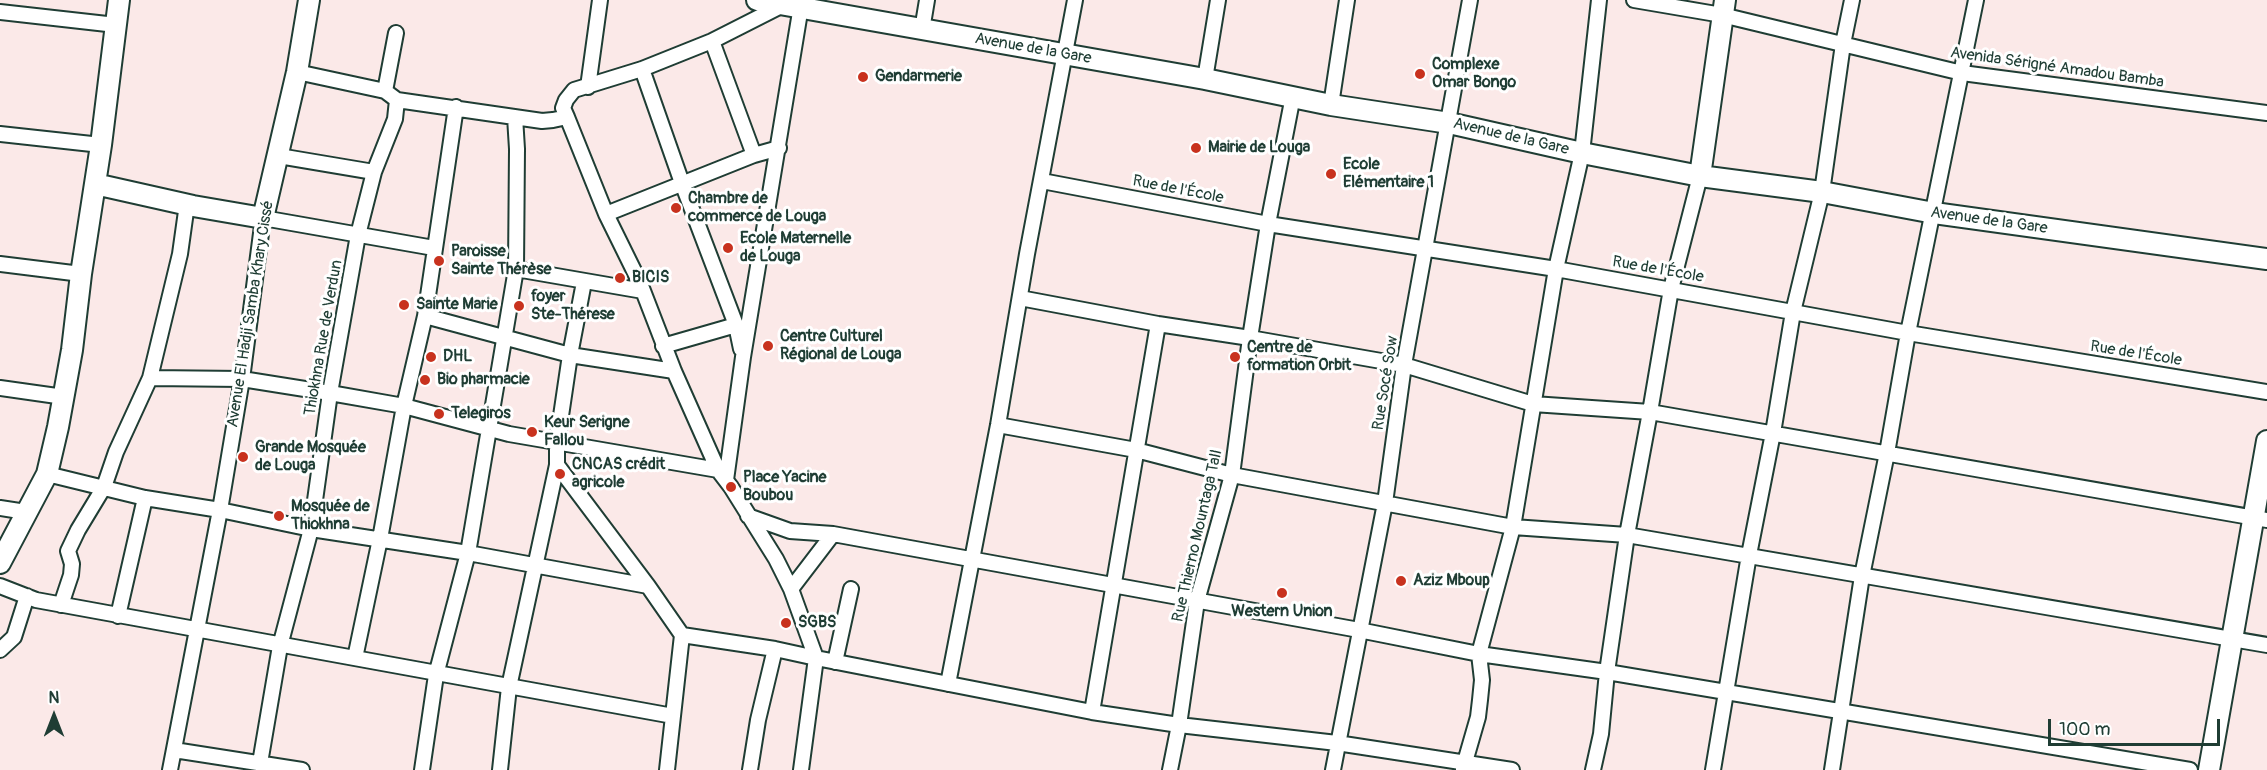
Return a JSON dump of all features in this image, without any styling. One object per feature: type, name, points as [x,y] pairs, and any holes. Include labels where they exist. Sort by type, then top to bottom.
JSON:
[{"type":"street","points":[[0,563],[47,474],[64,397],[101,145],[119,0]]},
{"type":"street","name":"Avenue El Hadji Samba Khary Cissé","points":[[170,770],[220,510],[242,379],[263,218],[297,72],[309,0]]},
{"type":"street","points":[[588,87],[600,0]]},
{"type":"street","name":"Avenue de la Gare","points":[[757,0],[781,6],[802,4],[922,30],[1204,79],[1331,105],[1449,123],[1582,153],[1700,176],[1821,192],[1934,213],[2267,260]]},
{"type":"street","points":[[922,30],[927,0]]},
{"type":"street","points":[[948,684],[998,425],[1075,0]]},
{"type":"street","points":[[1204,79],[1218,0]]},
{"type":"street","points":[[1331,105],[1347,0]]},
{"type":"street","name":"Rue Socé Sow","points":[[1333,770],[1385,503],[1404,365],[1470,0]]},
{"type":"street","points":[[1463,765],[1479,709],[1482,680],[1479,654],[1513,527],[1556,269],[1582,153],[1599,0]]},
{"type":"street","name":"Avenida Sérigné Amadou Bamba","points":[[1634,0],[1723,7],[1843,44],[1962,73],[2267,113]]},
{"type":"street","points":[[1713,770],[1793,312],[1821,192],[1843,44],[1852,0]]},
{"type":"street","points":[[1832,770],[1862,576],[1908,333],[1976,0]]},
{"type":"street","points":[[722,475],[802,4]]},
{"type":"street","points":[[781,6],[712,41],[642,69],[574,90],[563,108],[606,214],[643,291],[674,371],[722,475],[776,559],[791,589],[816,658],[801,770]]},
{"type":"street","points":[[1593,770],[1603,725],[1607,672],[1627,535],[1671,289],[1700,176],[1723,7]]},
{"type":"street","points":[[0,12],[116,25]]},
{"type":"street","points":[[385,91],[396,33]]},
{"type":"street","points":[[712,41],[754,155]]},
{"type":"street","points":[[642,69],[736,325],[743,357]]},
{"type":"street","points":[[297,72],[385,91],[397,100],[542,121],[567,117]]},
{"type":"street","name":"Rue Thierno Mountaga Tall","points":[[1170,770],[1197,601],[1232,475],[1250,338],[1293,96]]},
{"type":"street","name":"Thiokhna Rue de Verdun","points":[[260,763],[280,646],[311,529],[330,393],[358,236],[374,172],[395,120],[397,100]]},
{"type":"street","points":[[355,658],[380,539],[404,406],[425,316],[456,107]]},
{"type":"street","points":[[422,770],[436,675],[468,553],[516,269],[515,117]]},
{"type":"street","points":[[0,134],[101,145]]},
{"type":"street","points":[[606,214],[754,155],[779,148]]},
{"type":"street","points":[[279,156],[374,172]]},
{"type":"street","name":"Rue de l'École","points":[[1042,181],[1269,224],[1556,269],[1908,333],[2267,392]]},
{"type":"street","points":[[95,184],[187,204],[434,248]]},
{"type":"street","points":[[60,605],[71,574],[72,564],[68,551],[104,488],[116,452],[150,378],[180,254],[187,204]]},
{"type":"street","points":[[0,264],[81,274]]},
{"type":"street","points":[[516,269],[643,291]]},
{"type":"street","points":[[500,770],[509,687],[557,465],[557,443],[584,282]]},
{"type":"street","points":[[1020,298],[1158,324],[1404,365],[1533,404],[1650,412],[2260,519]]},
{"type":"street","points":[[425,316],[570,355],[674,371]]},
{"type":"street","points":[[1092,712],[1158,324]]},
{"type":"street","points":[[663,346],[736,325]]},
{"type":"street","points":[[150,378],[242,379],[330,393],[404,406],[488,429],[722,475]]},
{"type":"street","points":[[0,388],[64,397]]},
{"type":"street","points":[[998,425],[1136,450],[1232,475],[1513,527],[1627,535],[2267,645]]},
{"type":"street","points":[[2209,770],[2233,639],[2260,519],[2267,441]]},
{"type":"street","points":[[557,465],[682,635],[667,770]]},
{"type":"street","points":[[47,474],[146,498],[220,510],[311,529],[468,553],[648,586]]},
{"type":"street","points":[[118,616],[146,498]]},
{"type":"street","points":[[0,508],[26,512]]},
{"type":"street","points":[[748,516],[790,531],[833,534],[1479,654],[1607,672],[2190,770]]},
{"type":"street","points":[[791,589],[833,534]]},
{"type":"street","points":[[0,586],[60,605],[355,658],[436,675],[673,716]]},
{"type":"street","points":[[835,662],[851,589]]},
{"type":"street","points":[[0,650],[14,637],[27,596]]},
{"type":"street","points":[[682,635],[775,649],[1092,712],[1179,725],[1337,743],[1463,765],[1512,770]]},
{"type":"street","points":[[750,770],[758,720],[775,649]]},
{"type":"street","points":[[174,750],[302,770]]},
{"type":"place","name":"Complexe Omar Bongo","points":[[1420,74]]},
{"type":"place","name":"Gendarmerie","points":[[863,77]]},
{"type":"place","name":"Mairie de Louga","points":[[1196,148]]},
{"type":"place","name":"Ecole Elémentaire 1","points":[[1331,174]]},
{"type":"place","name":"Chambre de commerce de Louga","points":[[676,208]]},
{"type":"place","name":"Ecole Maternelle de Louga","points":[[728,248]]},
{"type":"place","name":"Paroisse Sainte Thérèse","points":[[439,261]]},
{"type":"place","name":"BICIS","points":[[620,278]]},
{"type":"place","name":"Sainte Marie","points":[[404,305]]},
{"type":"place","name":"foyer Ste-Thérese","points":[[519,306]]},
{"type":"place","name":"Centre Culturel Régional de Louga","points":[[768,346]]},
{"type":"place","name":"DHL","points":[[431,357]]},
{"type":"place","name":"Centre de formation Orbit","points":[[1235,357]]},
{"type":"place","name":"Bio pharmacie","points":[[425,380]]},
{"type":"place","name":"Telegiros","points":[[439,414]]},
{"type":"place","name":"Keur Serigne Fallou","points":[[532,432]]},
{"type":"place","name":"Grande Mosquée de Louga","points":[[243,457]]},
{"type":"place","name":"CNCAS crédit agricole","points":[[560,474]]},
{"type":"place","name":"Place Yacine Boubou","points":[[731,487]]},
{"type":"place","name":"Mosquée de Thiokhna","points":[[279,516]]},
{"type":"place","name":"Aziz Mboup","points":[[1401,581]]},
{"type":"place","name":"Western Union","points":[[1282,593]]},
{"type":"place","name":"SGBS","points":[[786,623]]}]
